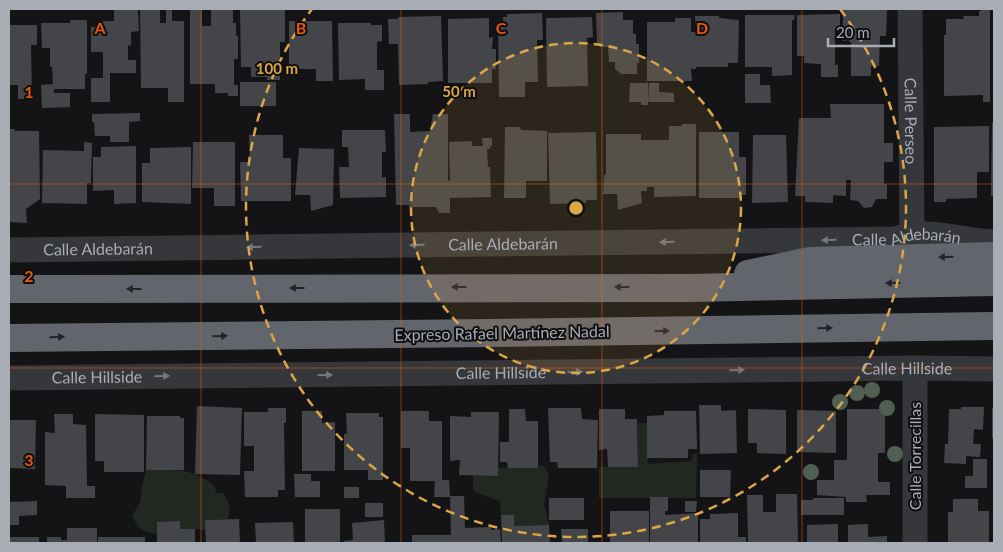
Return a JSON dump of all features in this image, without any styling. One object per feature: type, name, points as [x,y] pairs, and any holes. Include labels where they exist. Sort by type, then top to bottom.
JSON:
[{"type":"highway","points":[[688,288],[810,260],[994,256]]},
{"type":"highway","points":[[9,289],[688,288],[994,282]]},
{"type":"highway","name":"Expreso Rafael Martínez Nadal","points":[[9,338],[994,326]]},
{"type":"street","name":"Calle Perseo","points":[[910,9],[912,234]]},
{"type":"street","name":"Calle Aldebarán","points":[[9,250],[895,239],[912,234],[930,234],[964,240],[994,242]]},
{"type":"street","name":"Calle Hillside","points":[[9,378],[915,368],[994,369]]},
{"type":"street","name":"Calle Torrecillas","points":[[915,368],[915,543]]},
{"type":"shaded area","points":[[638,423],[647,423],[648,464],[691,461],[693,454],[697,453],[696,498],[599,498],[599,467],[638,467]]},
{"type":"shaded area","points":[[544,466],[549,475],[544,505],[549,525],[514,526],[514,515],[501,515],[500,501],[475,492],[473,487],[473,475],[498,476],[498,468]]},
{"type":"shaded area","points":[[146,470],[183,471],[200,476],[216,488],[215,493],[223,493],[227,499],[229,505],[228,519],[206,520],[206,530],[180,529],[180,521],[157,522],[157,534],[144,531],[132,516],[141,501],[141,491]]},
{"type":"building","points":[[140,9],[160,9],[160,23],[166,23],[166,10],[172,10],[172,21],[184,21],[184,102],[168,102],[168,88],[141,88]]},
{"type":"building","points":[[190,9],[202,9],[202,26],[211,26],[211,9],[233,9],[233,23],[236,23],[236,36],[238,36],[238,59],[234,59],[234,85],[238,85],[238,96],[228,96],[228,93],[215,93],[215,84],[190,84]]},
{"type":"building","points":[[285,9],[285,42],[280,42],[280,80],[267,80],[267,77],[251,77],[251,67],[241,67],[240,10]]},
{"type":"building","points":[[843,9],[886,9],[887,11],[886,36],[880,36],[879,66],[871,66],[871,76],[851,76],[851,42],[849,40],[843,41]]},
{"type":"building","points":[[981,9],[990,9],[990,102],[983,102],[983,95],[944,96],[944,35],[946,35],[946,19],[964,19],[963,16],[979,16]]},
{"type":"building","points":[[114,10],[138,10],[139,31],[131,32],[131,46],[128,45],[128,60],[136,60],[136,73],[110,73],[110,102],[91,102],[91,78],[103,78],[103,52],[91,52],[91,27],[103,27],[103,21],[114,21]]},
{"type":"building","points":[[623,12],[623,20],[633,20],[633,34],[636,34],[636,44],[639,44],[637,74],[621,74],[615,69],[615,62],[609,62],[608,47],[600,47],[597,44],[596,13]]},
{"type":"building","points":[[542,13],[543,40],[537,40],[538,82],[525,82],[525,97],[499,97],[498,22],[503,22],[503,17],[507,17],[507,14]]},
{"type":"building","points":[[840,14],[840,31],[835,31],[835,65],[838,65],[838,77],[821,77],[821,64],[804,63],[804,56],[797,56],[797,15]]},
{"type":"building","points":[[745,15],[795,15],[794,20],[792,20],[792,75],[772,76],[772,67],[745,67]]},
{"type":"building","points":[[441,16],[443,81],[428,82],[428,84],[399,85],[398,44],[389,44],[388,19]]},
{"type":"building","points":[[695,16],[719,16],[719,18],[739,20],[738,63],[728,63],[728,67],[696,67],[696,69],[691,69],[692,81],[647,81],[647,22],[675,22],[675,18],[691,18],[691,32],[696,32]]},
{"type":"building","points":[[592,17],[593,37],[587,38],[588,86],[547,87],[546,18]]},
{"type":"building","points":[[489,18],[489,38],[493,37],[492,49],[496,49],[496,69],[492,69],[492,83],[448,83],[448,19]]},
{"type":"building","points":[[70,20],[87,20],[87,74],[85,74],[85,89],[54,89],[54,93],[70,93],[70,107],[42,108],[41,85],[53,84],[52,67],[50,67],[50,48],[42,48],[41,23],[70,23]]},
{"type":"building","points":[[289,21],[332,21],[333,81],[316,81],[316,69],[289,69]]},
{"type":"building","points":[[338,23],[382,25],[382,41],[377,42],[377,70],[384,70],[384,90],[365,90],[365,79],[339,80]]},
{"type":"building","points":[[9,25],[37,25],[37,45],[31,45],[32,99],[18,99],[18,85],[9,85]]},
{"type":"building","points":[[745,74],[760,74],[760,85],[770,85],[771,103],[745,103]]},
{"type":"building","points":[[240,82],[276,82],[276,106],[240,106]]},
{"type":"building","points":[[630,83],[648,83],[648,105],[641,105],[641,102],[629,102]]},
{"type":"building","points":[[649,83],[659,83],[659,92],[674,93],[674,102],[648,102]]},
{"type":"building","points":[[830,104],[884,104],[884,143],[893,143],[893,162],[884,162],[884,184],[887,184],[887,199],[876,199],[872,207],[864,208],[858,201],[850,200],[851,180],[846,180],[846,196],[833,195],[833,203],[805,202],[805,196],[795,196],[799,118],[831,118]]},
{"type":"building","points":[[140,113],[140,121],[129,122],[129,142],[110,142],[110,136],[95,136],[92,114]]},
{"type":"building","points":[[394,114],[410,114],[410,132],[430,131],[433,114],[448,114],[448,180],[450,181],[449,142],[472,141],[472,146],[483,146],[482,138],[492,138],[492,146],[490,146],[490,149],[487,149],[491,197],[450,198],[450,213],[439,213],[436,207],[396,205]]},
{"type":"building","points":[[992,123],[994,123],[994,196],[991,196]]},
{"type":"building","points":[[682,124],[696,124],[696,196],[654,197],[654,187],[647,187],[647,191],[641,191],[642,203],[618,210],[617,194],[603,194],[604,175],[606,175],[606,134],[641,134],[641,140],[669,140],[669,126],[682,126]]},
{"type":"building","points":[[989,126],[989,172],[977,172],[977,198],[946,199],[946,202],[934,202],[934,127]]},
{"type":"building","points":[[505,127],[547,131],[547,181],[526,181],[526,198],[504,198]]},
{"type":"building","points":[[9,129],[15,129],[15,131],[39,131],[40,199],[26,209],[27,223],[9,222]]},
{"type":"building","points":[[342,130],[385,130],[386,152],[382,152],[382,178],[386,177],[386,197],[340,198],[339,167],[349,167],[348,147],[342,147]]},
{"type":"building","points":[[596,132],[597,200],[586,200],[586,203],[550,204],[548,133]]},
{"type":"building","points":[[699,132],[739,132],[739,157],[746,157],[746,195],[739,195],[740,198],[699,198]]},
{"type":"building","points":[[249,135],[283,135],[283,158],[291,158],[291,201],[241,201],[240,162],[250,162]]},
{"type":"building","points":[[753,135],[786,135],[788,202],[752,203]]},
{"type":"building","points":[[84,142],[92,143],[91,183],[87,183],[87,204],[42,203],[43,150],[84,151]]},
{"type":"building","points":[[193,142],[235,142],[235,206],[214,206],[214,188],[192,188]]},
{"type":"building","points":[[136,146],[136,203],[114,204],[114,190],[93,191],[93,157],[101,157],[101,147]]},
{"type":"building","points":[[191,147],[191,204],[142,202],[142,163],[150,163],[150,148]]},
{"type":"building","points":[[299,148],[334,149],[333,205],[311,211],[310,195],[295,195]]},
{"type":"building","points":[[699,405],[721,405],[721,411],[736,410],[737,453],[700,454]]},
{"type":"building","points":[[197,406],[242,408],[240,475],[195,474]]},
{"type":"building","points":[[961,407],[984,407],[983,430],[974,429],[973,444],[981,444],[980,457],[966,456],[966,464],[944,463],[945,444],[948,444],[949,409],[961,409]]},
{"type":"building","points":[[268,408],[286,408],[286,423],[284,423],[285,490],[278,490],[278,497],[245,497],[244,471],[254,471],[254,446],[244,446],[244,412],[268,412]]},
{"type":"building","points":[[548,408],[581,408],[582,419],[598,420],[597,468],[558,468],[557,462],[550,462]]},
{"type":"building","points":[[992,408],[994,408],[994,438],[992,439]]},
{"type":"building","points":[[509,409],[525,409],[526,421],[538,421],[538,468],[508,468],[507,462],[500,462],[500,442],[509,442]]},
{"type":"building","points":[[599,409],[625,409],[625,419],[637,419],[638,467],[608,467],[607,449],[599,450]]},
{"type":"building","points":[[748,409],[786,410],[786,454],[757,453],[757,443],[748,443]]},
{"type":"building","points":[[847,409],[881,409],[881,412],[885,412],[885,453],[878,453],[878,482],[890,482],[890,495],[866,495],[867,502],[846,502],[846,497],[817,495],[817,480],[834,480],[834,460],[847,460]]},
{"type":"building","points":[[797,410],[836,411],[836,453],[797,452]]},
{"type":"building","points":[[302,411],[322,411],[322,423],[335,422],[335,471],[302,471]]},
{"type":"building","points":[[401,411],[429,411],[429,421],[442,421],[442,480],[449,480],[450,497],[434,497],[435,481],[410,481],[410,448],[401,448]]},
{"type":"building","points":[[664,411],[696,411],[697,449],[688,449],[688,458],[647,458],[647,416],[664,415]]},
{"type":"building","points":[[471,412],[499,412],[498,476],[459,475],[460,460],[450,461],[450,416],[471,417]]},
{"type":"building","points":[[346,413],[379,413],[379,417],[383,417],[383,480],[368,480],[368,470],[344,470],[344,434],[347,434]]},
{"type":"building","points":[[54,414],[73,414],[73,424],[86,425],[87,486],[95,486],[95,498],[66,498],[66,486],[45,485],[45,432],[55,433]]},
{"type":"building","points":[[95,414],[144,415],[144,472],[104,472],[104,461],[95,461]]},
{"type":"building","points":[[147,416],[180,416],[180,418],[184,418],[184,470],[146,470]]},
{"type":"building","points":[[9,420],[36,420],[35,469],[9,468]]},
{"type":"building","points":[[973,459],[987,459],[987,488],[965,488],[965,476],[973,476]]},
{"type":"building","points":[[700,470],[731,470],[730,497],[700,497]]},
{"type":"building","points":[[294,474],[311,474],[311,481],[320,481],[320,497],[295,497]]},
{"type":"building","points":[[344,487],[359,487],[359,498],[344,498]]},
{"type":"building","points":[[776,494],[797,494],[798,543],[748,543],[747,495],[763,495],[763,512],[776,512]]},
{"type":"building","points":[[450,496],[464,496],[465,528],[491,527],[491,530],[500,529],[501,543],[412,543],[412,535],[451,535]]},
{"type":"building","points":[[650,497],[668,497],[668,511],[665,511],[665,515],[698,513],[698,543],[650,543]]},
{"type":"building","points":[[549,498],[584,498],[584,520],[549,520]]},
{"type":"building","points":[[813,498],[844,498],[844,515],[801,515],[801,500],[813,500]]},
{"type":"building","points":[[953,499],[978,499],[978,511],[989,511],[989,543],[948,543],[948,512],[953,512]]},
{"type":"building","points":[[37,501],[37,515],[19,516],[19,525],[9,525],[9,502]]},
{"type":"building","points":[[685,501],[697,501],[696,512],[685,512]]},
{"type":"building","points":[[365,503],[383,503],[383,517],[365,517]]},
{"type":"building","points":[[305,509],[340,509],[340,543],[305,543]]},
{"type":"building","points":[[610,511],[649,511],[649,543],[610,543]]},
{"type":"building","points":[[738,513],[738,537],[746,537],[746,543],[700,543],[700,519],[710,519],[710,514]]},
{"type":"building","points":[[501,515],[514,515],[514,526],[549,525],[550,543],[502,543]]},
{"type":"building","points":[[239,519],[240,543],[206,543],[205,520]]},
{"type":"building","points":[[384,520],[385,543],[344,543],[344,541],[353,540],[352,523]]},
{"type":"building","points":[[180,521],[180,529],[195,529],[195,543],[157,543],[157,522]]},
{"type":"building","points":[[293,522],[294,543],[256,543],[255,523]]},
{"type":"building","points":[[838,524],[838,543],[807,543],[807,525]]},
{"type":"building","points":[[868,524],[868,537],[887,536],[887,543],[848,543],[848,525]]},
{"type":"building","points":[[67,528],[97,528],[97,543],[47,543],[47,537],[61,537],[61,540],[67,540]]},
{"type":"building","points":[[561,529],[588,529],[588,543],[562,543]]},
{"type":"building","points":[[9,537],[39,537],[39,543],[9,543]]},
{"type":"building","points":[[98,537],[145,537],[145,543],[98,543]]}]
